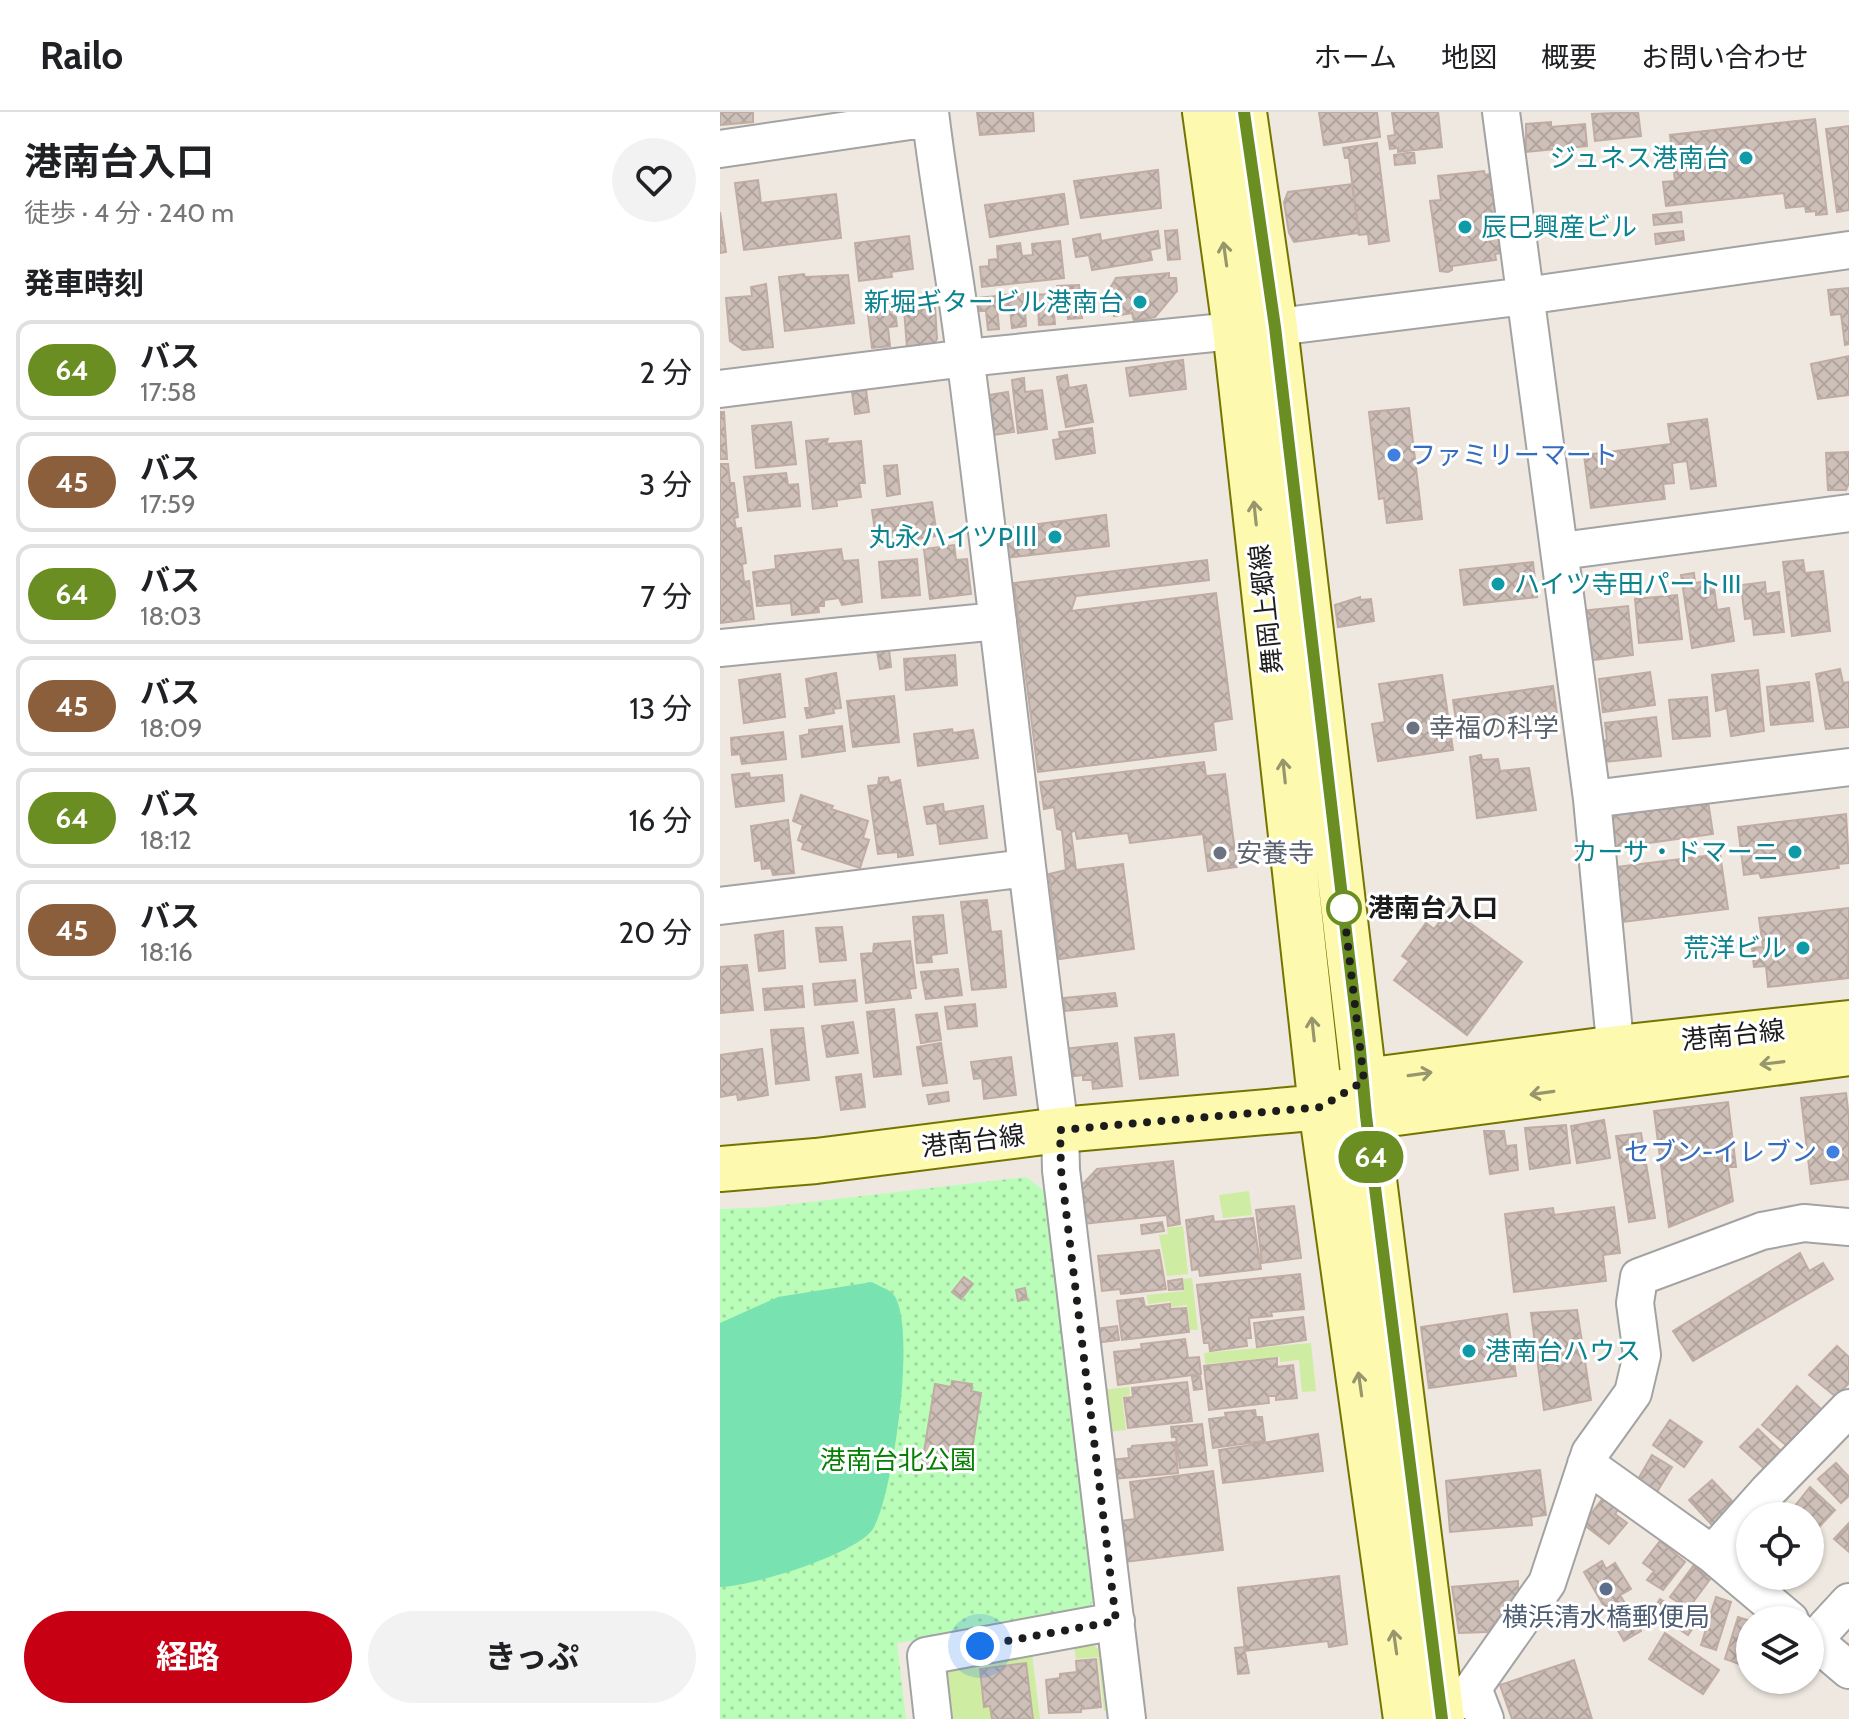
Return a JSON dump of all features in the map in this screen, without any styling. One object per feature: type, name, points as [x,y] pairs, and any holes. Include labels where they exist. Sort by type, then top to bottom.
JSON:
[{"type":"street","name":"舞岡上郷線","points":[[1205,112],[1255,328],[1365,1099],[1442,1712]]},
{"type":"street","name":"舞岡上郷線","points":[[1244,112],[1255,328],[1321,1107],[1442,1712]]},
{"type":"street","points":[[1501,112],[1592,799],[1618,1065],[1849,1053]]},
{"type":"street","points":[[720,149],[930,115],[966,358],[1060,1130],[1061,1170],[1127,1719]]},
{"type":"street","points":[[720,389],[966,358],[1525,296],[1849,250]]},
{"type":"street","points":[[1561,551],[1849,513]]},
{"type":"street","points":[[720,648],[998,621]]},
{"type":"street","points":[[1592,799],[1849,767]]},
{"type":"street","points":[[720,906],[1026,868]]},
{"type":"street","name":"港南台線","points":[[720,1169],[816,1161],[1060,1130],[1321,1107],[1618,1065],[1849,1023]]},
{"type":"street","points":[[1442,1712],[1547,1583],[1590,1453],[1633,1393],[1642,1355],[1635,1303],[1639,1277],[1762,1231],[1804,1223],[1849,1227]]},
{"type":"street","points":[[1712,1554],[1849,1408]]},
{"type":"street","points":[[1586,1464],[1712,1554],[1774,1606]]},
{"type":"street","points":[[1824,1619],[1849,1602]]},
{"type":"street","points":[[933,1719],[926,1656],[1116,1621]]},
{"type":"street","points":[[1824,1648],[1849,1670]]},
{"type":"green space","name":"港南台北公園","points":[[1026,1177],[1047,1193],[1096,1598],[1083,1614],[897,1643],[906,1719],[720,1719],[720,1209],[767,1207]]},
{"type":"green space","points":[[1249,1191],[1252,1215],[1223,1218],[1219,1195]]},
{"type":"green space","points":[[1183,1226],[1188,1274],[1167,1276],[1159,1235],[1168,1234],[1167,1228]]},
{"type":"green space","points":[[1192,1278],[1198,1330],[1190,1330],[1187,1305],[1171,1307],[1170,1301],[1148,1304],[1147,1295],[1184,1291],[1183,1279]]},
{"type":"green space","points":[[872,1282],[893,1294],[900,1311],[903,1338],[903,1372],[895,1448],[881,1511],[873,1529],[847,1549],[802,1567],[735,1586],[720,1587],[720,1323],[778,1297]]},
{"type":"green space","points":[[1311,1343],[1316,1391],[1302,1392],[1299,1360],[1280,1362],[1280,1357],[1205,1364],[1204,1353]]},
{"type":"green space","points":[[1129,1387],[1130,1395],[1122,1397],[1126,1430],[1106,1432],[1101,1390]]},
{"type":"green space","points":[[1093,1645],[1104,1653],[1110,1711],[1104,1711],[1098,1657],[1076,1659],[1074,1647]]},
{"type":"green space","points":[[1032,1654],[1040,1719],[945,1719],[939,1675],[952,1664]]},
{"type":"building","points":[[720,112],[753,112],[753,122],[720,125]]},
{"type":"building","points":[[977,112],[1033,112],[1034,131],[980,135]]},
{"type":"building","points":[[1319,112],[1377,112],[1380,137],[1324,145]]},
{"type":"building","points":[[1392,112],[1438,112],[1442,147],[1398,152],[1398,148],[1390,149],[1388,136],[1395,135]]},
{"type":"building","points":[[1638,112],[1641,136],[1595,141],[1592,114]]},
{"type":"building","name":"ジュネス港南台","points":[[1815,119],[1827,214],[1806,212],[1805,206],[1786,208],[1784,193],[1666,206],[1663,182],[1675,181],[1670,135]]},
{"type":"building","points":[[1551,122],[1551,127],[1585,124],[1587,146],[1526,152],[1526,124]]},
{"type":"building","points":[[1849,126],[1849,210],[1837,212],[1826,129]]},
{"type":"building","points":[[1377,143],[1389,241],[1369,244],[1368,234],[1359,235],[1349,158],[1345,158],[1343,148]]},
{"type":"building","points":[[1414,152],[1415,163],[1395,165],[1394,155]]},
{"type":"building","points":[[1158,170],[1161,208],[1081,218],[1074,181]]},
{"type":"building","name":"辰巳興産ビル","points":[[1484,171],[1485,175],[1490,174],[1501,253],[1495,254],[1496,260],[1452,266],[1448,272],[1440,271],[1430,201],[1441,200],[1438,176]]},
{"type":"building","points":[[758,180],[761,203],[836,194],[841,238],[744,250],[735,183]]},
{"type":"building","points":[[1352,184],[1359,233],[1294,242],[1289,233],[1284,202],[1288,192]]},
{"type":"building","points":[[1064,194],[1068,224],[990,237],[985,205]]},
{"type":"building","points":[[720,212],[726,252],[720,253]]},
{"type":"building","points":[[1681,212],[1682,222],[1654,225],[1653,215]]},
{"type":"building","points":[[1177,230],[1180,259],[1168,260],[1165,231]]},
{"type":"building","points":[[1158,231],[1160,248],[1150,250],[1152,260],[1092,270],[1089,255],[1076,257],[1073,239],[1100,234],[1101,241]]},
{"type":"building","points":[[1683,231],[1684,240],[1656,244],[1655,234]]},
{"type":"building","points":[[909,236],[913,269],[891,272],[892,277],[859,281],[855,243]]},
{"type":"building","points":[[1060,241],[1064,278],[982,287],[980,267],[989,266],[989,260],[998,259],[997,246],[1020,243],[1022,256],[1033,255],[1032,244]]},
{"type":"building","name":"新堀ギタービル港南台","points":[[1169,273],[1169,278],[1176,278],[1177,291],[1155,317],[1134,321],[1132,313],[1114,316],[1109,290],[1116,278]]},
{"type":"building","points":[[804,274],[805,277],[848,275],[854,323],[785,331],[779,277]]},
{"type":"building","points":[[766,284],[773,347],[743,350],[730,341],[726,298],[752,296],[751,287]]},
{"type":"building","points":[[1079,285],[1082,318],[1068,319],[1067,302],[1058,303],[1057,286]]},
{"type":"building","points":[[1849,288],[1849,344],[1845,345],[1841,314],[1831,315],[1828,290]]},
{"type":"building","points":[[1024,294],[1026,326],[1012,328],[1010,309],[1002,310],[1001,295]]},
{"type":"building","points":[[1052,294],[1055,324],[1039,325],[1038,305],[1031,306],[1030,295]]},
{"type":"building","points":[[996,296],[999,329],[988,330],[986,311],[979,311],[978,298]]},
{"type":"building","points":[[894,303],[897,326],[888,327],[890,346],[872,348],[867,306]]},
{"type":"building","points":[[935,306],[937,339],[932,346],[907,348],[904,309]]},
{"type":"building","points":[[1849,356],[1849,395],[1818,399],[1811,364]]},
{"type":"building","points":[[1183,360],[1186,389],[1130,396],[1126,368]]},
{"type":"building","points":[[1067,375],[1069,388],[1086,385],[1093,422],[1066,427],[1057,377]]},
{"type":"building","points":[[1024,378],[1025,392],[1042,390],[1047,429],[1018,433],[1012,380]]},
{"type":"building","points":[[987,382],[989,395],[1008,392],[1014,432],[986,436],[979,384]]},
{"type":"building","points":[[866,390],[869,412],[855,414],[852,392]]},
{"type":"building","name":"ファミリーマート","points":[[1409,408],[1422,519],[1387,523],[1384,498],[1379,499],[1369,412]]},
{"type":"building","points":[[720,412],[724,412],[727,459],[720,459]]},
{"type":"building","points":[[1707,419],[1716,486],[1691,489],[1687,461],[1672,463],[1674,483],[1663,484],[1665,499],[1591,508],[1584,455],[1671,444],[1668,424]]},
{"type":"building","points":[[791,422],[796,464],[756,468],[752,426]]},
{"type":"building","points":[[1092,428],[1095,453],[1056,459],[1053,440],[1060,439],[1059,432]]},
{"type":"building","points":[[828,439],[826,444],[861,441],[865,483],[859,483],[861,497],[836,500],[837,506],[813,509],[806,441]]},
{"type":"building","points":[[1849,452],[1849,483],[1846,490],[1828,490],[1826,453]]},
{"type":"building","points":[[720,464],[728,464],[730,483],[734,483],[738,517],[734,518],[736,529],[741,528],[746,563],[742,564],[744,582],[749,581],[754,619],[720,623]]},
{"type":"building","points":[[897,465],[900,494],[887,496],[884,466]]},
{"type":"building","points":[[786,473],[788,485],[798,484],[800,506],[748,511],[744,477]]},
{"type":"building","points":[[932,502],[937,536],[877,545],[872,510]]},
{"type":"building","name":"丸永ハイツPⅢ","points":[[1106,515],[1109,546],[1005,558],[1002,529]]},
{"type":"building","points":[[954,545],[956,560],[967,559],[971,594],[930,599],[924,549]]},
{"type":"building","points":[[841,549],[843,561],[858,560],[862,602],[842,605],[839,598],[824,600],[824,606],[818,606],[819,612],[792,615],[791,603],[757,606],[753,572],[776,569],[775,556]]},
{"type":"building","points":[[917,559],[920,595],[882,598],[879,562]]},
{"type":"building","points":[[1207,560],[1209,580],[1076,596],[1071,611],[1216,593],[1232,719],[1213,722],[1216,750],[1038,772],[1014,583]]},
{"type":"building","points":[[1803,560],[1805,573],[1823,571],[1830,631],[1792,636],[1783,562]]},
{"type":"building","name":"ハイツ寺田パートIII","points":[[1533,562],[1537,597],[1464,605],[1460,570]]},
{"type":"building","points":[[1694,573],[1695,583],[1713,580],[1717,610],[1729,608],[1734,641],[1692,648],[1681,575]]},
{"type":"building","points":[[1765,582],[1766,594],[1779,592],[1784,632],[1754,635],[1752,618],[1745,619],[1741,585]]},
{"type":"building","points":[[1677,595],[1682,639],[1639,643],[1635,599]]},
{"type":"building","points":[[1360,597],[1360,600],[1371,599],[1374,621],[1338,627],[1335,605]]},
{"type":"building","points":[[1628,606],[1633,655],[1587,661],[1581,611]]},
{"type":"building","points":[[889,649],[891,667],[880,669],[877,651]]},
{"type":"building","points":[[955,655],[957,685],[906,690],[904,659]]},
{"type":"building","points":[[1840,669],[1843,683],[1849,682],[1849,727],[1826,729],[1816,674]]},
{"type":"building","points":[[1758,670],[1764,731],[1731,736],[1727,708],[1716,711],[1712,675]]},
{"type":"building","points":[[1650,672],[1655,705],[1603,712],[1599,679]]},
{"type":"building","points":[[836,673],[841,708],[833,709],[834,713],[807,718],[805,708],[810,708],[806,679]]},
{"type":"building","points":[[780,674],[785,717],[744,723],[739,680]]},
{"type":"building","points":[[1442,675],[1453,750],[1378,761],[1372,724],[1385,722],[1379,684]]},
{"type":"building","points":[[1809,682],[1813,721],[1771,725],[1767,687]]},
{"type":"building","points":[[1553,686],[1558,721],[1458,734],[1453,700]]},
{"type":"building","points":[[894,696],[899,742],[853,747],[847,701]]},
{"type":"building","points":[[1707,697],[1710,736],[1673,739],[1669,700]]},
{"type":"building","points":[[1656,717],[1661,756],[1605,762],[1605,723]]},
{"type":"building","points":[[842,726],[845,751],[802,757],[800,736],[809,734],[809,730]]},
{"type":"building","points":[[952,729],[953,733],[973,730],[978,758],[918,766],[914,734]]},
{"type":"building","points":[[783,732],[786,759],[742,764],[740,754],[732,755],[731,738]]},
{"type":"building","points":[[1481,755],[1482,760],[1498,759],[1500,771],[1529,768],[1536,810],[1477,818],[1470,757]]},
{"type":"building","name":"安養寺","points":[[1204,762],[1206,776],[1225,774],[1237,867],[1208,871],[1203,834],[1130,843],[1128,833],[1077,839],[1075,829],[1071,833],[1076,870],[1123,864],[1134,949],[1059,959],[1049,874],[1066,870],[1062,830],[1057,829],[1054,807],[1044,809],[1040,782]]},
{"type":"building","points":[[749,773],[750,778],[782,775],[784,801],[736,807],[732,775]]},
{"type":"building","points":[[888,777],[890,783],[900,780],[913,855],[898,857],[898,852],[878,854],[868,786],[878,785],[879,778]]},
{"type":"building","points":[[801,795],[868,821],[863,838],[869,840],[860,868],[802,849],[804,843],[798,840],[803,825],[793,821]]},
{"type":"building","points":[[1708,801],[1713,834],[1613,848],[1608,815]]},
{"type":"building","points":[[943,804],[944,812],[983,806],[987,838],[940,844],[937,823],[927,824],[924,807]]},
{"type":"building","name":"カーサ・ドマーニ","points":[[1846,814],[1849,863],[1838,864],[1839,868],[1761,878],[1759,873],[1744,875],[1738,827]]},
{"type":"building","points":[[788,820],[794,873],[773,875],[771,868],[762,869],[761,860],[755,861],[751,826]]},
{"type":"building","points":[[1720,854],[1728,909],[1623,922],[1616,867]]},
{"type":"building","points":[[987,900],[991,932],[1001,931],[1006,987],[972,990],[961,902]]},
{"type":"building","points":[[1450,908],[1522,962],[1467,1035],[1394,980],[1409,961],[1402,956],[1426,923],[1434,929]]},
{"type":"building","name":"荒洋ビル","points":[[1849,908],[1848,978],[1768,987],[1766,966],[1754,967],[1752,948],[1763,947],[1759,918]]},
{"type":"building","points":[[943,915],[947,953],[931,955],[932,962],[917,963],[913,917]]},
{"type":"building","points":[[842,927],[846,960],[820,962],[816,928]]},
{"type":"building","points":[[783,931],[785,968],[759,971],[755,935]]},
{"type":"building","points":[[910,941],[916,988],[909,989],[911,998],[866,1003],[861,954],[873,953],[874,944]]},
{"type":"building","points":[[747,965],[753,1010],[720,1013],[720,967]]},
{"type":"building","points":[[958,969],[962,995],[926,999],[921,972]]},
{"type":"building","points":[[855,980],[857,1001],[815,1005],[813,984]]},
{"type":"building","points":[[802,986],[804,1007],[765,1010],[763,989]]},
{"type":"building","points":[[1115,993],[1117,1006],[1065,1011],[1064,998]]},
{"type":"building","points":[[975,1004],[977,1026],[948,1029],[945,1007]]},
{"type":"building","points":[[894,1009],[901,1074],[874,1077],[867,1012]]},
{"type":"building","points":[[937,1013],[941,1040],[921,1043],[916,1015]]},
{"type":"building","points":[[853,1022],[858,1053],[827,1057],[822,1026]]},
{"type":"building","points":[[803,1028],[809,1080],[776,1084],[771,1030]]},
{"type":"building","points":[[1174,1034],[1178,1075],[1140,1079],[1135,1038]]},
{"type":"building","points":[[941,1043],[947,1083],[923,1086],[917,1047]]},
{"type":"building","points":[[1117,1043],[1122,1086],[1093,1089],[1092,1080],[1083,1080],[1083,1075],[1067,1077],[1064,1049]]},
{"type":"building","points":[[762,1049],[768,1095],[738,1100],[737,1094],[720,1097],[720,1055]]},
{"type":"building","points":[[1011,1057],[1016,1095],[984,1099],[982,1078],[974,1079],[971,1062]]},
{"type":"building","points":[[861,1074],[865,1107],[841,1110],[836,1077]]},
{"type":"building","points":[[948,1092],[949,1101],[929,1104],[927,1095]]},
{"type":"building","points":[[1846,1093],[1849,1179],[1811,1184],[1801,1098]]},
{"type":"building","points":[[1728,1102],[1736,1167],[1728,1167],[1733,1201],[1669,1227],[1654,1111]]},
{"type":"building","points":[[1604,1120],[1610,1158],[1577,1163],[1571,1126]]},
{"type":"building","points":[[1566,1125],[1570,1163],[1530,1169],[1525,1128]]},
{"type":"building","points":[[1484,1131],[1504,1131],[1506,1146],[1516,1145],[1518,1170],[1490,1174]]},
{"type":"building","points":[[1641,1133],[1655,1218],[1629,1222],[1616,1136]]},
{"type":"building","points":[[1173,1161],[1180,1224],[1168,1226],[1167,1215],[1083,1224],[1079,1188],[1097,1169]]},
{"type":"building","points":[[1294,1206],[1301,1258],[1262,1263],[1256,1210]]},
{"type":"building","points":[[1614,1207],[1620,1253],[1603,1255],[1606,1281],[1514,1292],[1505,1214],[1553,1208],[1554,1215]]},
{"type":"building","points":[[1213,1216],[1214,1222],[1253,1218],[1261,1269],[1200,1276],[1199,1269],[1192,1270],[1186,1220]]},
{"type":"building","points":[[1162,1222],[1164,1231],[1142,1234],[1141,1225]]},
{"type":"building","points":[[1159,1250],[1166,1289],[1121,1294],[1120,1289],[1102,1291],[1098,1256]]},
{"type":"building","points":[[1800,1253],[1809,1271],[1823,1263],[1833,1279],[1693,1361],[1673,1331]]},
{"type":"building","points":[[1300,1274],[1304,1309],[1249,1318],[1251,1338],[1246,1338],[1247,1346],[1210,1351],[1209,1343],[1204,1343],[1197,1285]]},
{"type":"building","points":[[964,1277],[973,1284],[961,1299],[952,1292]]},
{"type":"building","points":[[1182,1279],[1183,1289],[1169,1290],[1168,1281]]},
{"type":"building","points":[[1025,1288],[1027,1299],[1018,1301],[1016,1290]]},
{"type":"building","points":[[1143,1298],[1145,1307],[1170,1304],[1170,1309],[1186,1308],[1189,1332],[1122,1340],[1117,1301]]},
{"type":"building","points":[[1577,1310],[1591,1400],[1544,1410],[1531,1313]]},
{"type":"building","name":"港南台ハウス","points":[[1507,1314],[1516,1376],[1429,1388],[1421,1327]]},
{"type":"building","points":[[1303,1317],[1306,1340],[1257,1347],[1254,1323]]},
{"type":"building","points":[[1117,1326],[1119,1340],[1096,1343],[1094,1329]]},
{"type":"building","points":[[1185,1339],[1188,1358],[1199,1357],[1201,1374],[1118,1385],[1114,1352],[1142,1349],[1141,1344]]},
{"type":"building","points":[[1837,1346],[1849,1357],[1849,1383],[1836,1397],[1809,1375]]},
{"type":"building","points":[[1277,1358],[1277,1367],[1293,1365],[1297,1398],[1276,1400],[1276,1396],[1268,1396],[1269,1403],[1209,1410],[1204,1366]]},
{"type":"building","points":[[1200,1376],[1202,1389],[1194,1390],[1192,1377]]},
{"type":"building","points":[[952,1381],[972,1384],[971,1391],[981,1393],[971,1456],[945,1453],[943,1467],[922,1464],[935,1384],[951,1387]]},
{"type":"building","points":[[1187,1382],[1192,1421],[1128,1428],[1124,1398],[1133,1397],[1132,1388]]},
{"type":"building","points":[[1797,1386],[1822,1410],[1787,1446],[1762,1425]]},
{"type":"building","points":[[1255,1410],[1256,1417],[1262,1417],[1265,1441],[1213,1448],[1209,1419],[1226,1417],[1225,1413]]},
{"type":"building","points":[[1670,1420],[1702,1442],[1684,1467],[1653,1445]]},
{"type":"building","points":[[1202,1424],[1207,1465],[1180,1468],[1176,1437],[1172,1437],[1171,1427]]},
{"type":"building","points":[[1758,1429],[1784,1454],[1767,1471],[1740,1447]]},
{"type":"building","points":[[1318,1434],[1323,1471],[1223,1483],[1219,1450]]},
{"type":"building","points":[[1175,1442],[1178,1473],[1113,1479],[1111,1460],[1129,1458],[1128,1449],[1132,1446]]},
{"type":"building","points":[[1652,1455],[1672,1467],[1657,1492],[1637,1481]]},
{"type":"building","points":[[1836,1463],[1849,1477],[1849,1496],[1841,1503],[1818,1479]]},
{"type":"building","points":[[1540,1470],[1546,1515],[1531,1517],[1532,1525],[1450,1532],[1446,1481]]},
{"type":"building","points":[[1213,1471],[1223,1550],[1125,1562],[1120,1521],[1135,1519],[1130,1482]]},
{"type":"building","points":[[1712,1480],[1735,1504],[1712,1525],[1689,1500]]},
{"type":"building","points":[[1810,1487],[1835,1510],[1824,1522],[1824,1502],[1798,1502]]},
{"type":"building","points":[[1607,1493],[1622,1505],[1615,1514],[1627,1523],[1609,1544],[1583,1524]]},
{"type":"building","points":[[1849,1523],[1849,1552],[1834,1539]]},
{"type":"building","points":[[1660,1541],[1685,1562],[1663,1590],[1647,1580],[1654,1571],[1643,1563]]},
{"type":"building","points":[[1602,1561],[1606,1569],[1615,1563],[1631,1589],[1620,1595],[1641,1631],[1624,1641],[1584,1572]]},
{"type":"building","points":[[1694,1565],[1711,1578],[1688,1609],[1670,1597]]},
{"type":"building","points":[[1339,1576],[1347,1644],[1329,1647],[1328,1641],[1245,1651],[1238,1588]]},
{"type":"building","points":[[1518,1581],[1518,1594],[1487,1632],[1459,1633],[1452,1587]]},
{"type":"building","points":[[1716,1597],[1731,1602],[1716,1650],[1701,1645]]},
{"type":"building","points":[[1660,1599],[1697,1622],[1688,1635],[1652,1611]]},
{"type":"building","points":[[1736,1623],[1736,1663],[1725,1659]]},
{"type":"building","points":[[1665,1633],[1719,1670],[1703,1694],[1649,1659]]},
{"type":"building","points":[[1244,1647],[1249,1673],[1238,1674],[1235,1648]]},
{"type":"building","points":[[1096,1659],[1101,1707],[1081,1709],[1081,1712],[1049,1713],[1046,1680],[1077,1672],[1076,1661]]},
{"type":"building","points":[[1574,1660],[1592,1719],[1512,1719],[1500,1685]]},
{"type":"building","points":[[1026,1663],[1033,1719],[992,1719],[990,1706],[984,1707],[980,1669]]},
{"type":"bus line","name":"64","points":[[1244,112],[1275,327],[1366,1116],[1442,1719]]},
{"type":"place","name":"ジュネス港南台","points":[[1746,158]]},
{"type":"place","name":"辰巳興産ビル","points":[[1465,227]]},
{"type":"place","name":"新堀ギタービル港南台","points":[[1140,302]]},
{"type":"place","name":"ファミリーマート","points":[[1394,455]]},
{"type":"place","name":"丸永ハイツPⅢ","points":[[1055,537]]},
{"type":"place","name":"ハイツ寺田パートIII","points":[[1498,584]]},
{"type":"place","name":"幸福の科学","points":[[1413,728]]},
{"type":"place","name":"カーサ・ドマーニ","points":[[1795,852]]},
{"type":"place","name":"安養寺","points":[[1220,853]]},
{"type":"place","name":"港南台入口","points":[[1344,908]]},
{"type":"place","name":"荒洋ビル","points":[[1803,948]]},
{"type":"place","name":"セブン-イレブン","points":[[1833,1152]]},
{"type":"place","name":"港南台ハウス","points":[[1469,1351]]},
{"type":"place","name":"横浜清水橋郵便局","points":[[1606,1589]]},
{"type":"route","points":[[980,1646],[1116,1621],[1061,1170],[1060,1130],[1321,1107],[1364,1081],[1342,896],[1344,908]]}]
